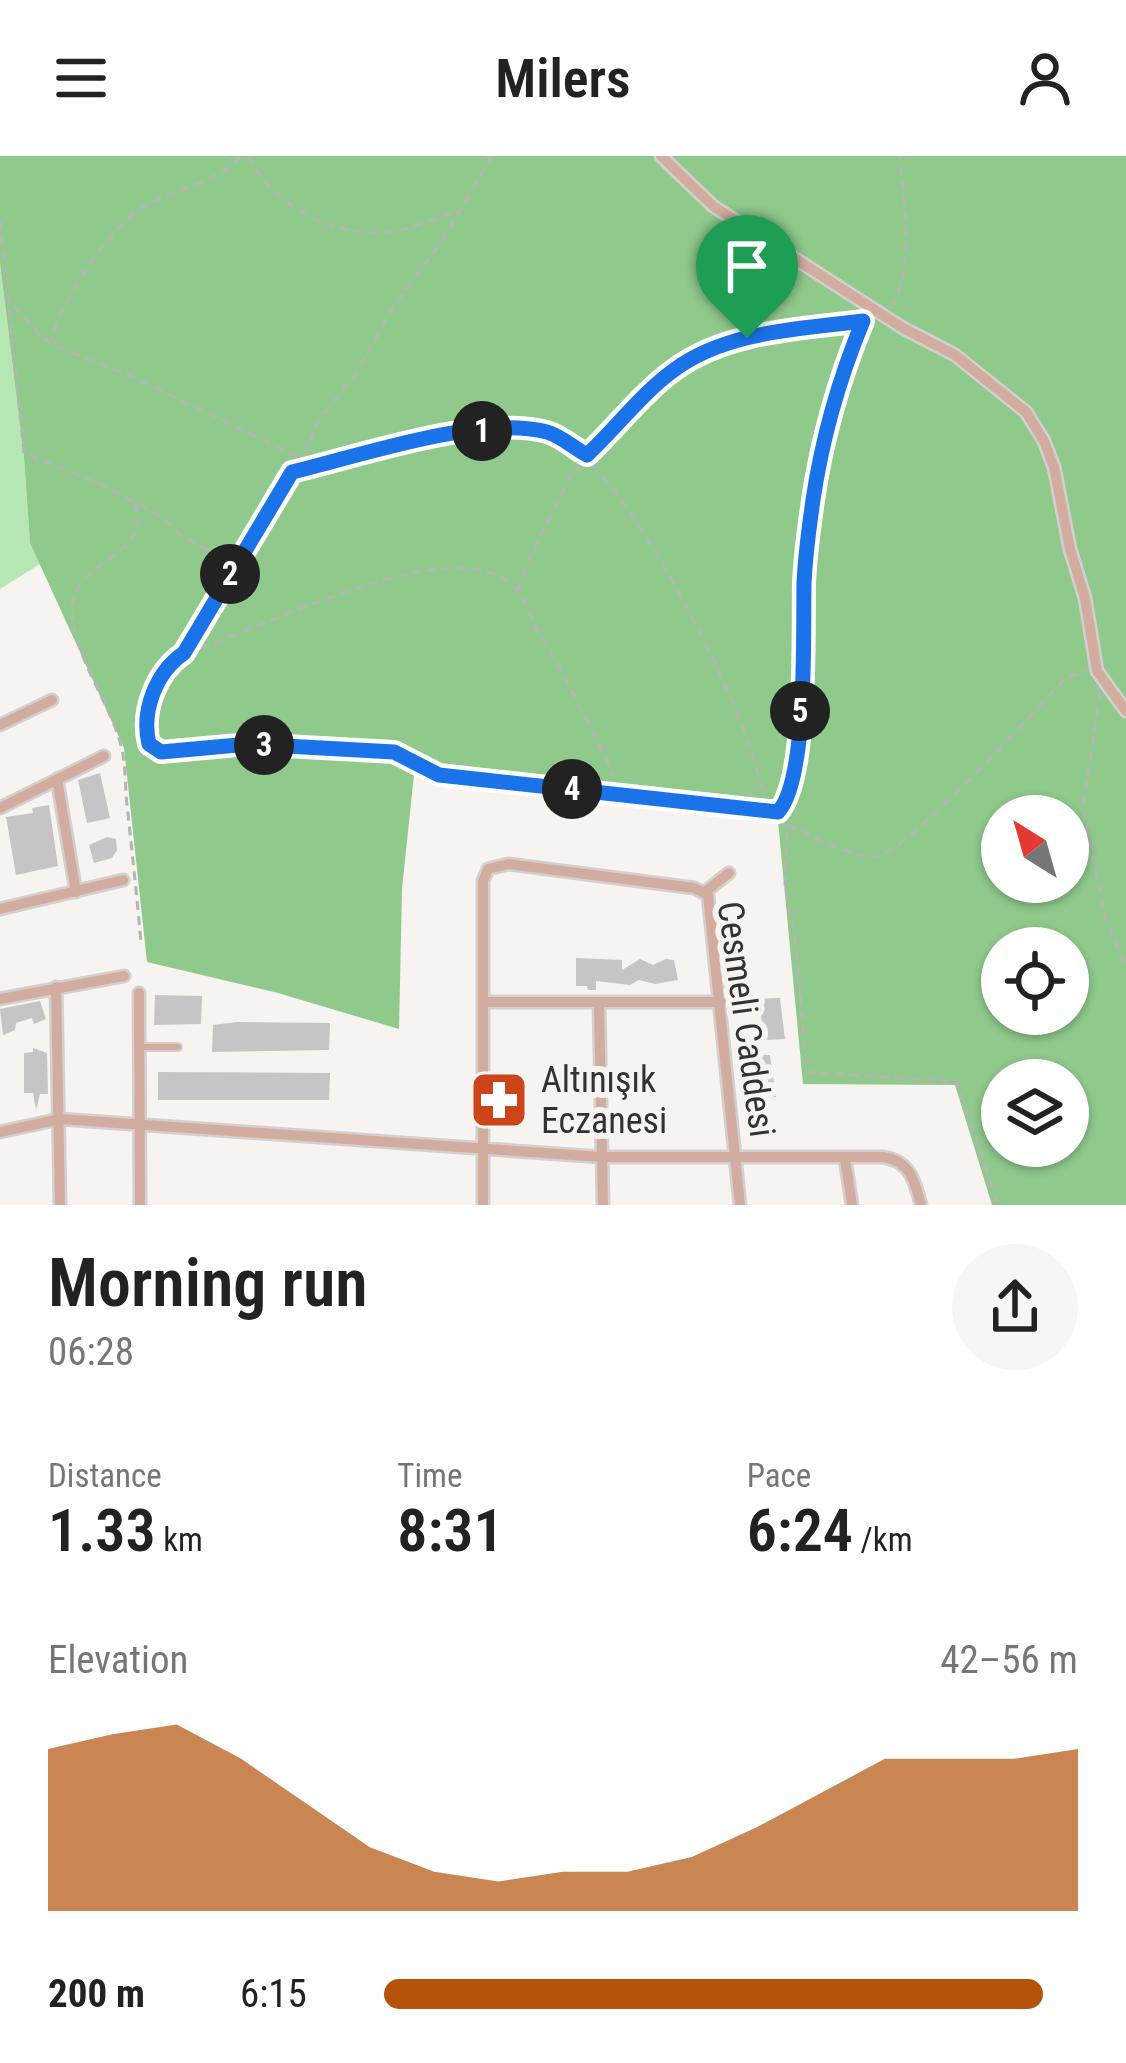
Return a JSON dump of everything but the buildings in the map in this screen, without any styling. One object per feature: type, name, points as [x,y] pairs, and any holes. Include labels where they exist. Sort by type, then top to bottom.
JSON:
[{"type":"street","points":[[661,156],[713,206],[903,328],[955,355],[1026,412],[1044,440],[1085,598],[1099,675],[1126,711]]},
{"type":"street","points":[[0,725],[52,700]]},
{"type":"street","points":[[0,808],[104,756]]},
{"type":"street","points":[[57,778],[76,892]]},
{"type":"street","name":"Cesmeli Caddesi","points":[[483,1205],[483,881],[488,869],[497,864],[708,896],[740,1205]]},
{"type":"street","points":[[704,892],[729,873]]},
{"type":"street","points":[[0,909],[123,880]]},
{"type":"street","points":[[1,995],[124,976]]},
{"type":"street","points":[[56,987],[60,1205]]},
{"type":"street","points":[[139,993],[140,1205]]},
{"type":"street","points":[[483,1002],[721,1002]]},
{"type":"street","points":[[599,1004],[602,1205]]},
{"type":"street","points":[[0,1132],[60,1119],[602,1157],[897,1159],[907,1166],[922,1205]]},
{"type":"street","points":[[845,1159],[852,1205]]},
{"type":"lane","points":[[140,1047],[178,1047]]},
{"type":"path","points":[[57,347],[52,337],[56,323],[125,222],[149,203],[229,169],[245,156],[268,186],[296,209],[328,225],[362,232],[399,230],[459,211]]},
{"type":"path","points":[[184,653],[302,458],[318,421],[355,375],[492,156]]},
{"type":"path","points":[[518,591],[526,565],[572,475],[678,366],[747,338],[885,314],[896,300],[905,240],[900,156]]},
{"type":"path","points":[[0,220],[24,453],[135,503],[235,566]]},
{"type":"path","points":[[11,303],[57,347],[133,377],[302,458]]},
{"type":"path","points":[[778,812],[785,805],[795,768],[814,497],[833,405],[863,321]]},
{"type":"path","points":[[292,472],[389,446],[496,429],[550,433],[587,455],[630,512],[714,663],[745,732],[769,811]]},
{"type":"path","points":[[135,503],[138,530],[117,555],[81,582],[71,611],[83,654],[122,748],[141,943]]},
{"type":"path","points":[[623,795],[566,676],[518,591],[502,576],[473,568],[408,576],[293,608],[184,653],[172,661],[153,694],[146,731],[154,750],[249,744],[394,752],[439,775],[778,812],[786,824],[868,857],[887,854],[1066,678],[1086,670],[1099,675],[1083,808],[1105,918],[1126,968]]},
{"type":"path","points":[[786,824],[784,886],[795,937],[807,1072],[958,1082],[998,1205]]},
{"type":"green space","points":[[0,156],[1126,156],[1126,1205],[992,1205],[955,1085],[803,1084],[778,821],[415,765],[402,889],[399,1029],[278,993],[147,962],[124,748],[30,543],[0,263]]},
{"type":"green space","points":[[0,263],[30,543],[40,564],[0,589]]},
{"type":"place","name":"Altınışık Eczanesi","points":[[499,1100]]},
{"type":"route","points":[[863,321],[833,405],[821,456],[805,576],[795,768],[785,805],[778,812],[439,775],[394,752],[249,744],[161,752],[149,744],[147,716],[163,674],[184,653],[292,472],[389,446],[496,429],[550,433],[587,455],[678,366],[747,338],[863,321]]}]
